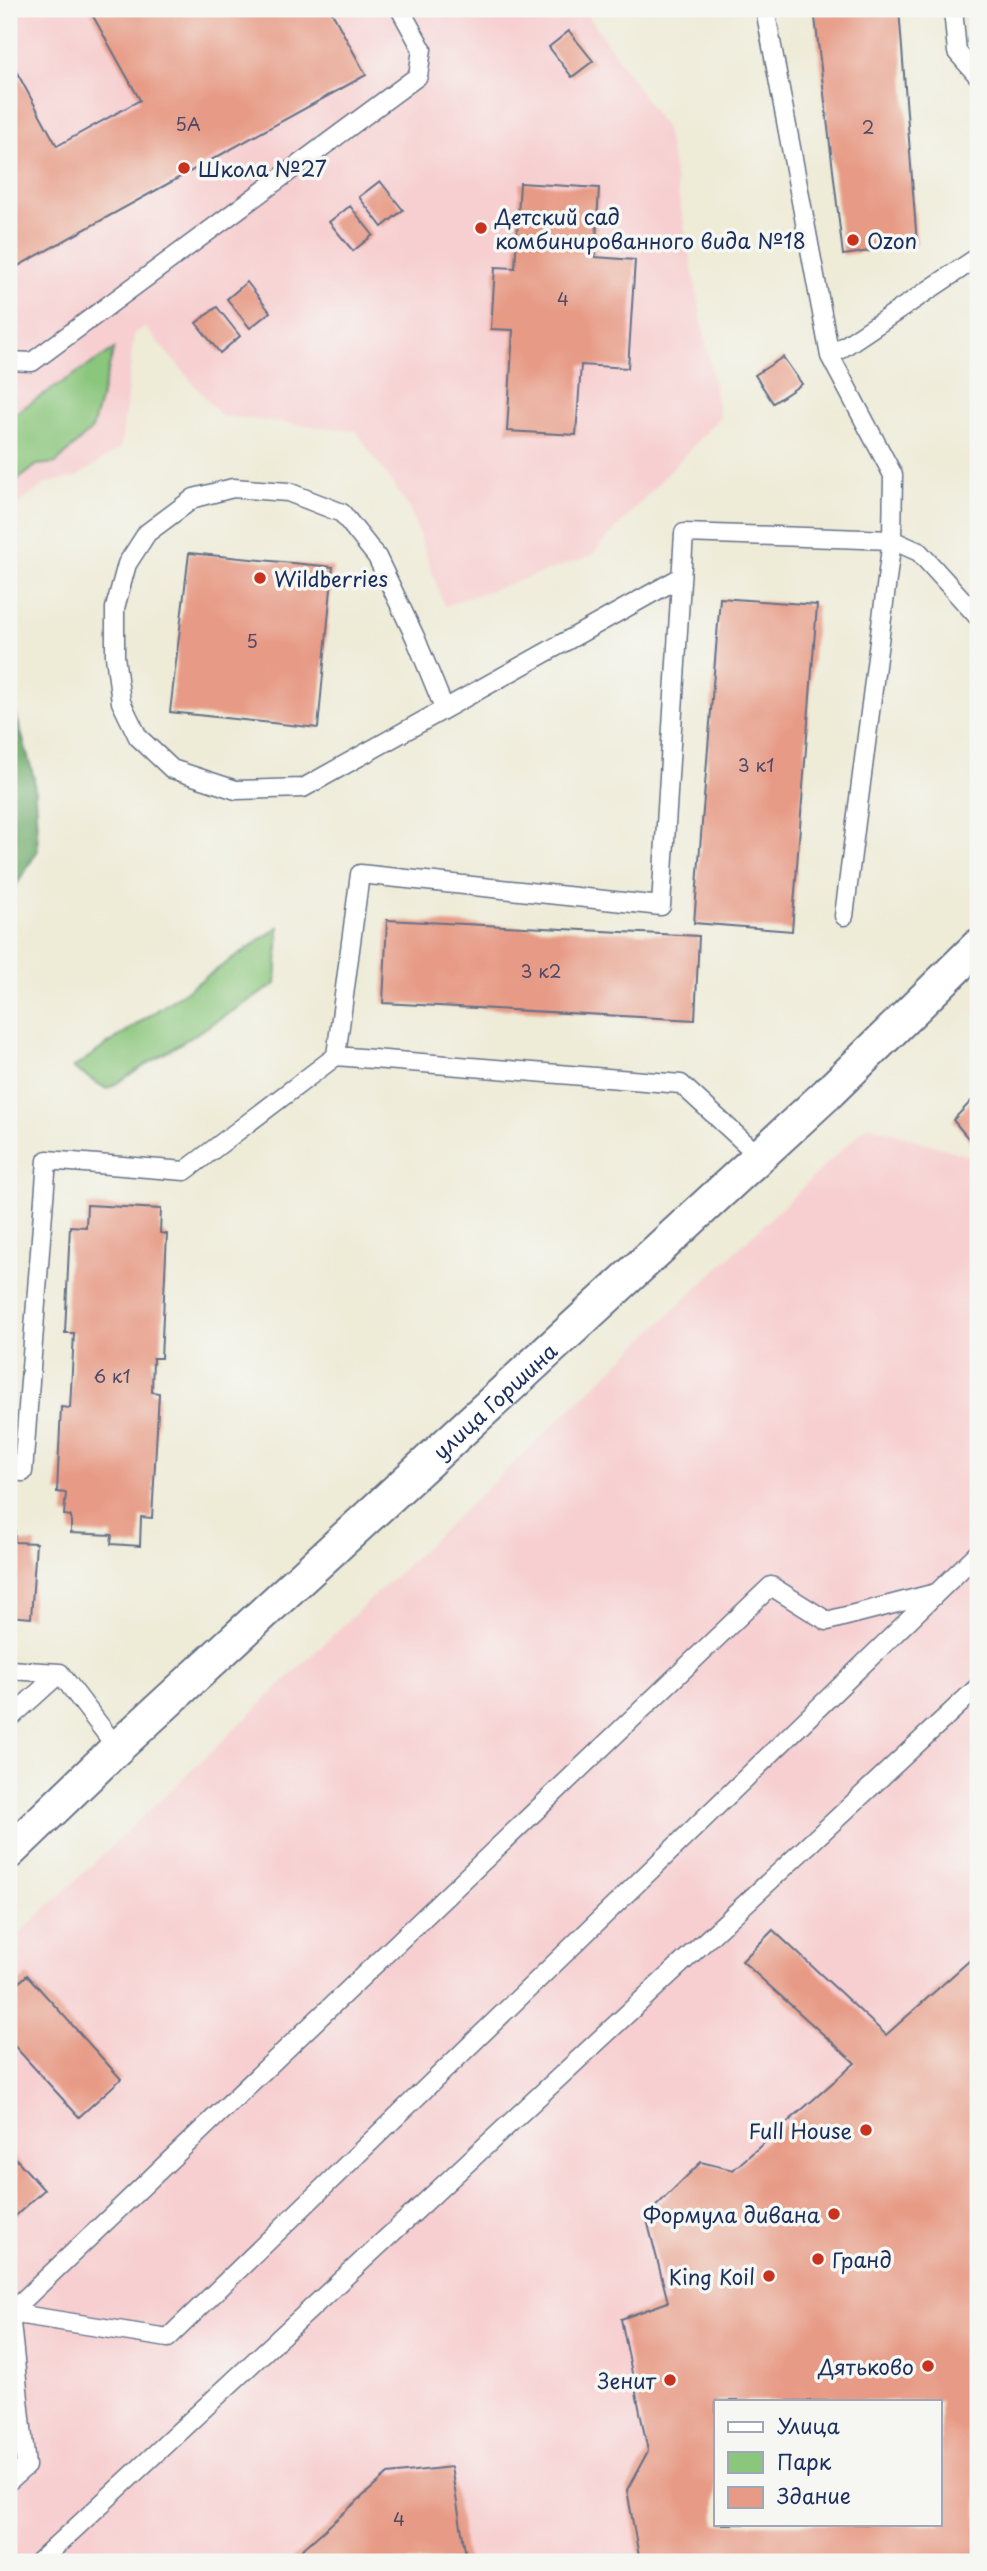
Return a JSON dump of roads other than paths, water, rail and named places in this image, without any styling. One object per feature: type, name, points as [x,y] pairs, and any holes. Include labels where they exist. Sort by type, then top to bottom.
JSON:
[{"type":"street","name":"улица Горшина","points":[[9,1852],[117,1748],[760,1156],[978,946]]},
{"type":"lane","points":[[9,361],[32,362],[418,76],[422,49],[400,9]]},
{"type":"lane","points":[[765,9],[830,356],[893,475],[892,540],[844,916]]},
{"type":"lane","points":[[953,9],[957,52],[978,76]]},
{"type":"lane","points":[[830,356],[978,257]]},
{"type":"lane","points":[[444,708],[415,637],[377,557],[342,513],[288,492],[233,488],[194,498],[146,533],[127,564],[115,608],[115,656],[121,702],[138,737],[172,769],[236,790],[303,788],[681,577]]},
{"type":"lane","points":[[335,1056],[360,874],[662,905],[684,533],[892,540],[919,552],[978,617]]},
{"type":"lane","points":[[9,1471],[23,1472],[47,1160],[185,1171],[335,1056],[681,1084],[760,1156]]},
{"type":"lane","points":[[10,2313],[168,2338],[978,1552]]},
{"type":"lane","points":[[10,2313],[771,1586],[827,1621],[936,1593]]},
{"type":"lane","points":[[9,1670],[60,1673],[117,1748]]},
{"type":"lane","points":[[9,1719],[60,1673]]},
{"type":"lane","points":[[39,2562],[978,1687]]},
{"type":"lane","points":[[9,2481],[26,2466],[10,2313]]},
{"type":"place","name":"Школа №27","points":[[184,168]]},
{"type":"place","name":"Детский сад комбинированного вида №18","points":[[481,228]]},
{"type":"place","name":"Ozon","points":[[853,240]]},
{"type":"place","name":"Wildberries","points":[[260,578]]},
{"type":"place","name":"Full House","points":[[866,2130]]},
{"type":"place","name":"Формула дивана","points":[[834,2214]]},
{"type":"place","name":"Гранд","points":[[818,2259]]},
{"type":"place","name":"King Koil","points":[[769,2276]]},
{"type":"place","name":"Дятьково","points":[[928,2366]]},
{"type":"place","name":"Зенит","points":[[670,2380]]}]
